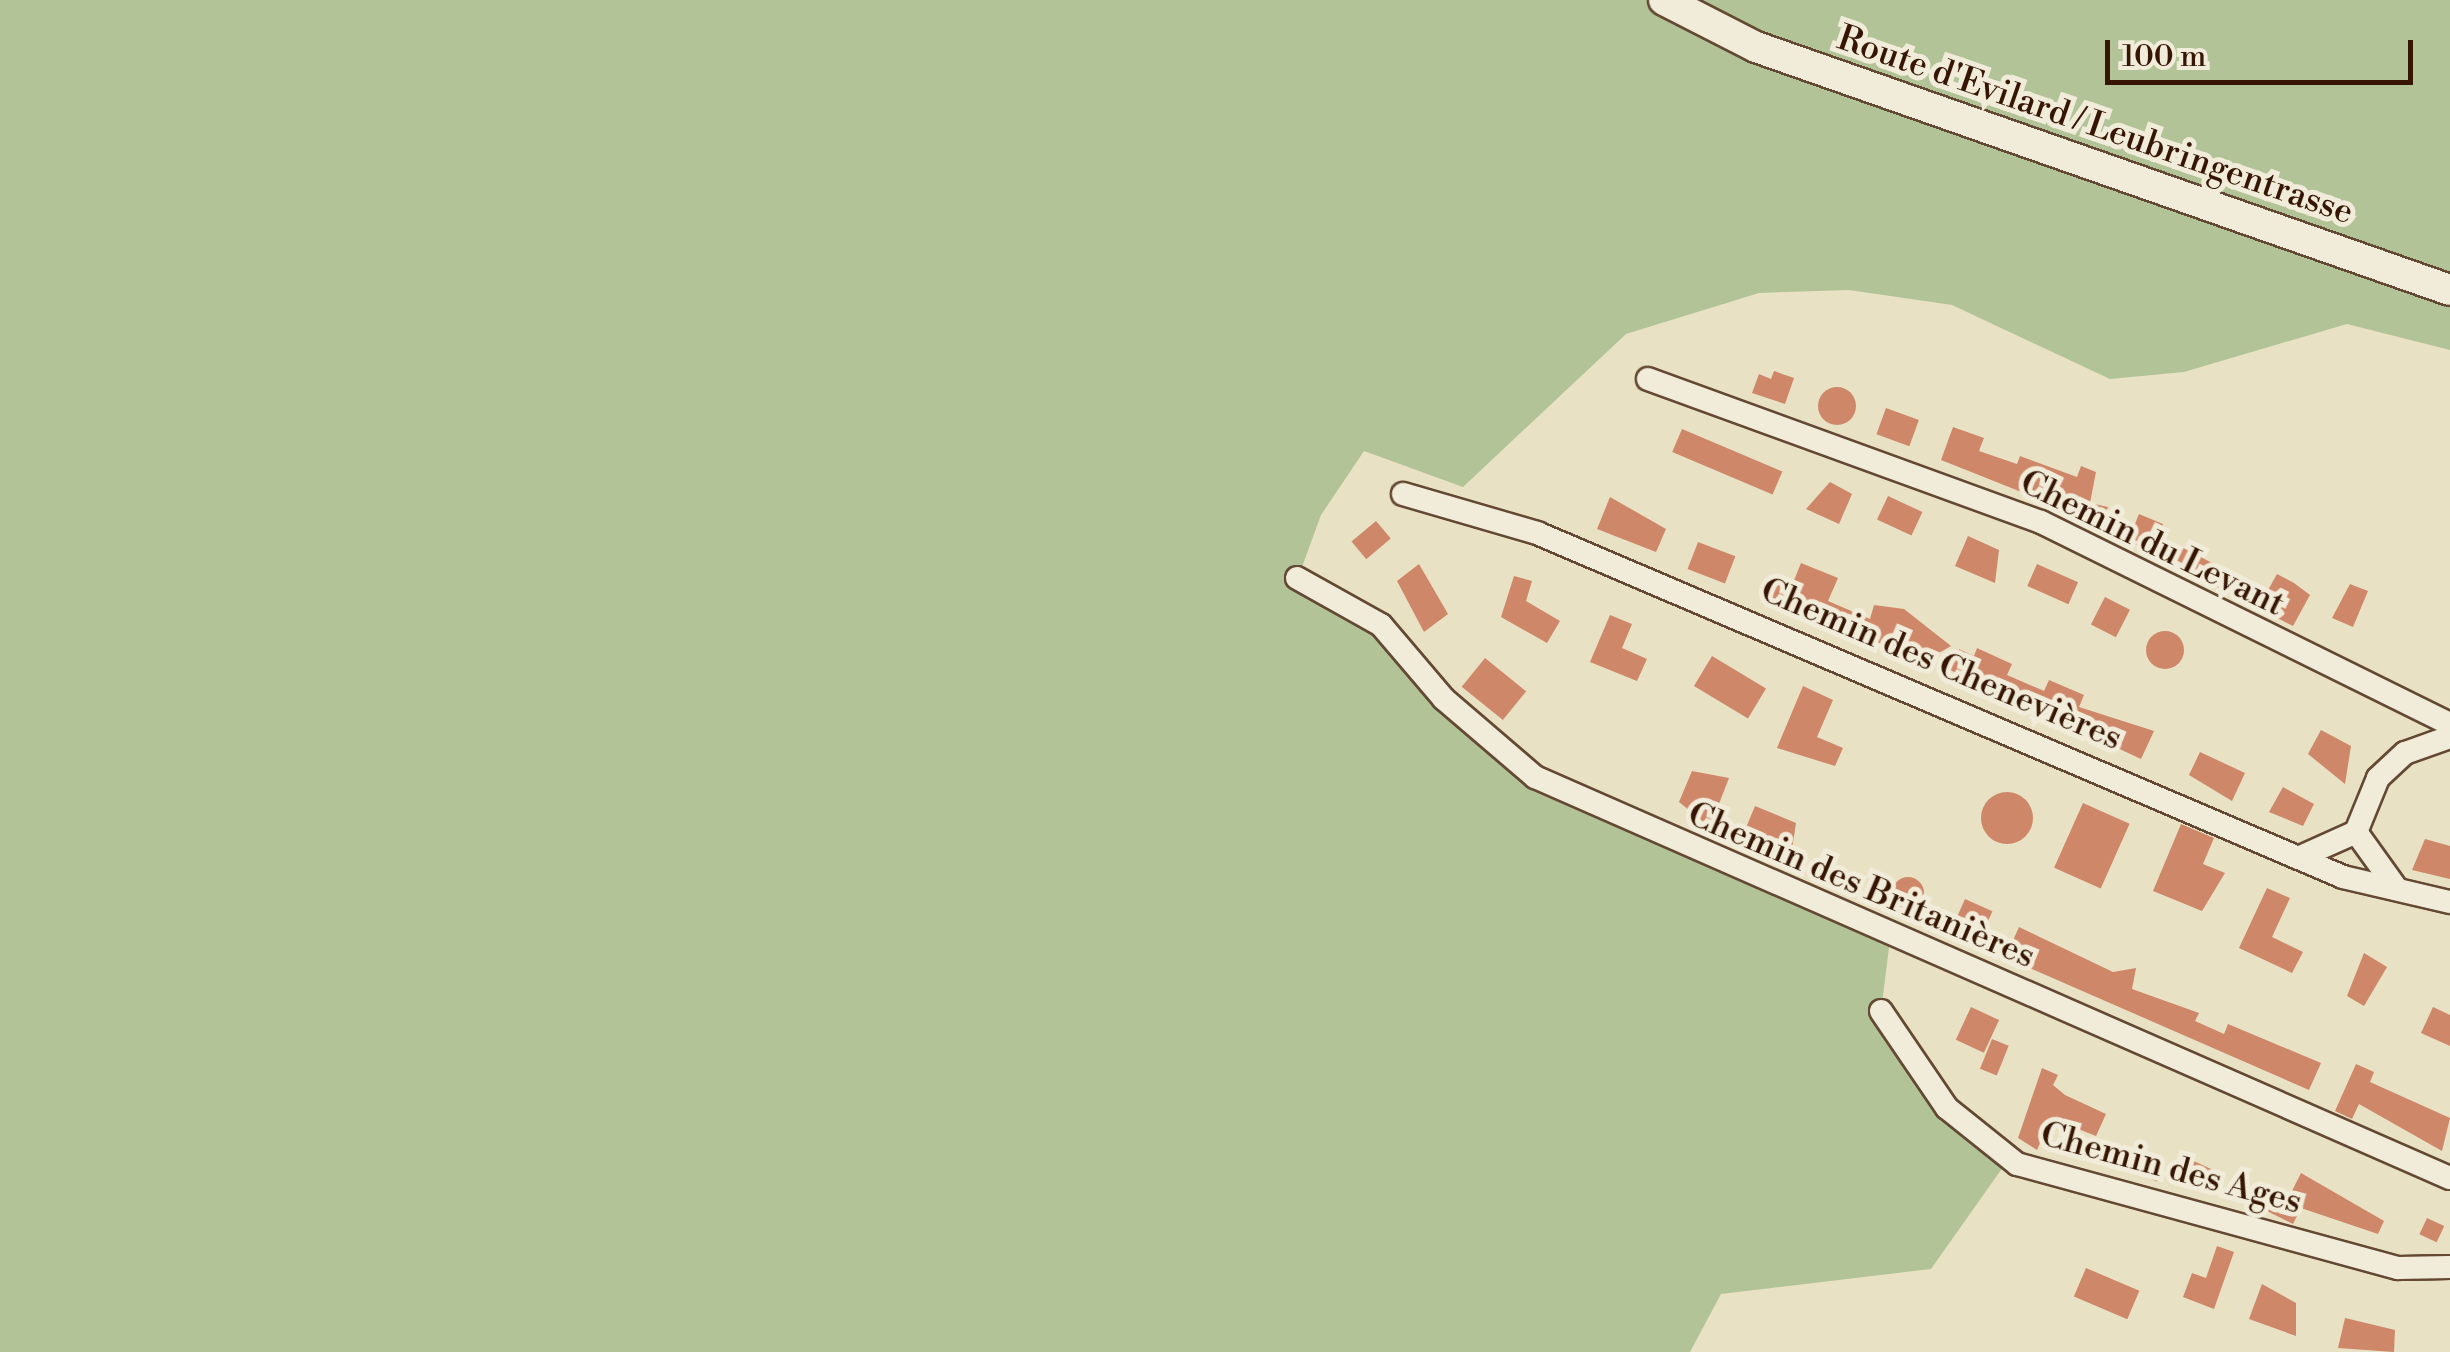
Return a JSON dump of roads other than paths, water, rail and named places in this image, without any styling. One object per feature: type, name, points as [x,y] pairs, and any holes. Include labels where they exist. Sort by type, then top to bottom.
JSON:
[{"type":"street","name":"Route d'Evilard / Leubringentrasse","points":[[1664,0],[1756,47],[2450,290]]},
{"type":"street","name":"Chemin du Levant","points":[[1648,379],[2041,522],[2450,724]]},
{"type":"street","name":"Chemin des Chenevières","points":[[1403,494],[1554,540],[2298,858],[2450,902]]},
{"type":"street","name":"Chemin des Britanières","points":[[1298,578],[1381,625],[1444,700],[1535,777],[2450,1178]]},
{"type":"street","points":[[2298,858],[2356,832],[2378,778],[2405,753],[2450,737]]},
{"type":"street","points":[[2356,832],[2398,890]]},
{"type":"street","name":"Chemin des Ages","points":[[1881,1011],[1947,1108],[2017,1164],[2398,1268],[2450,1267]]}]
